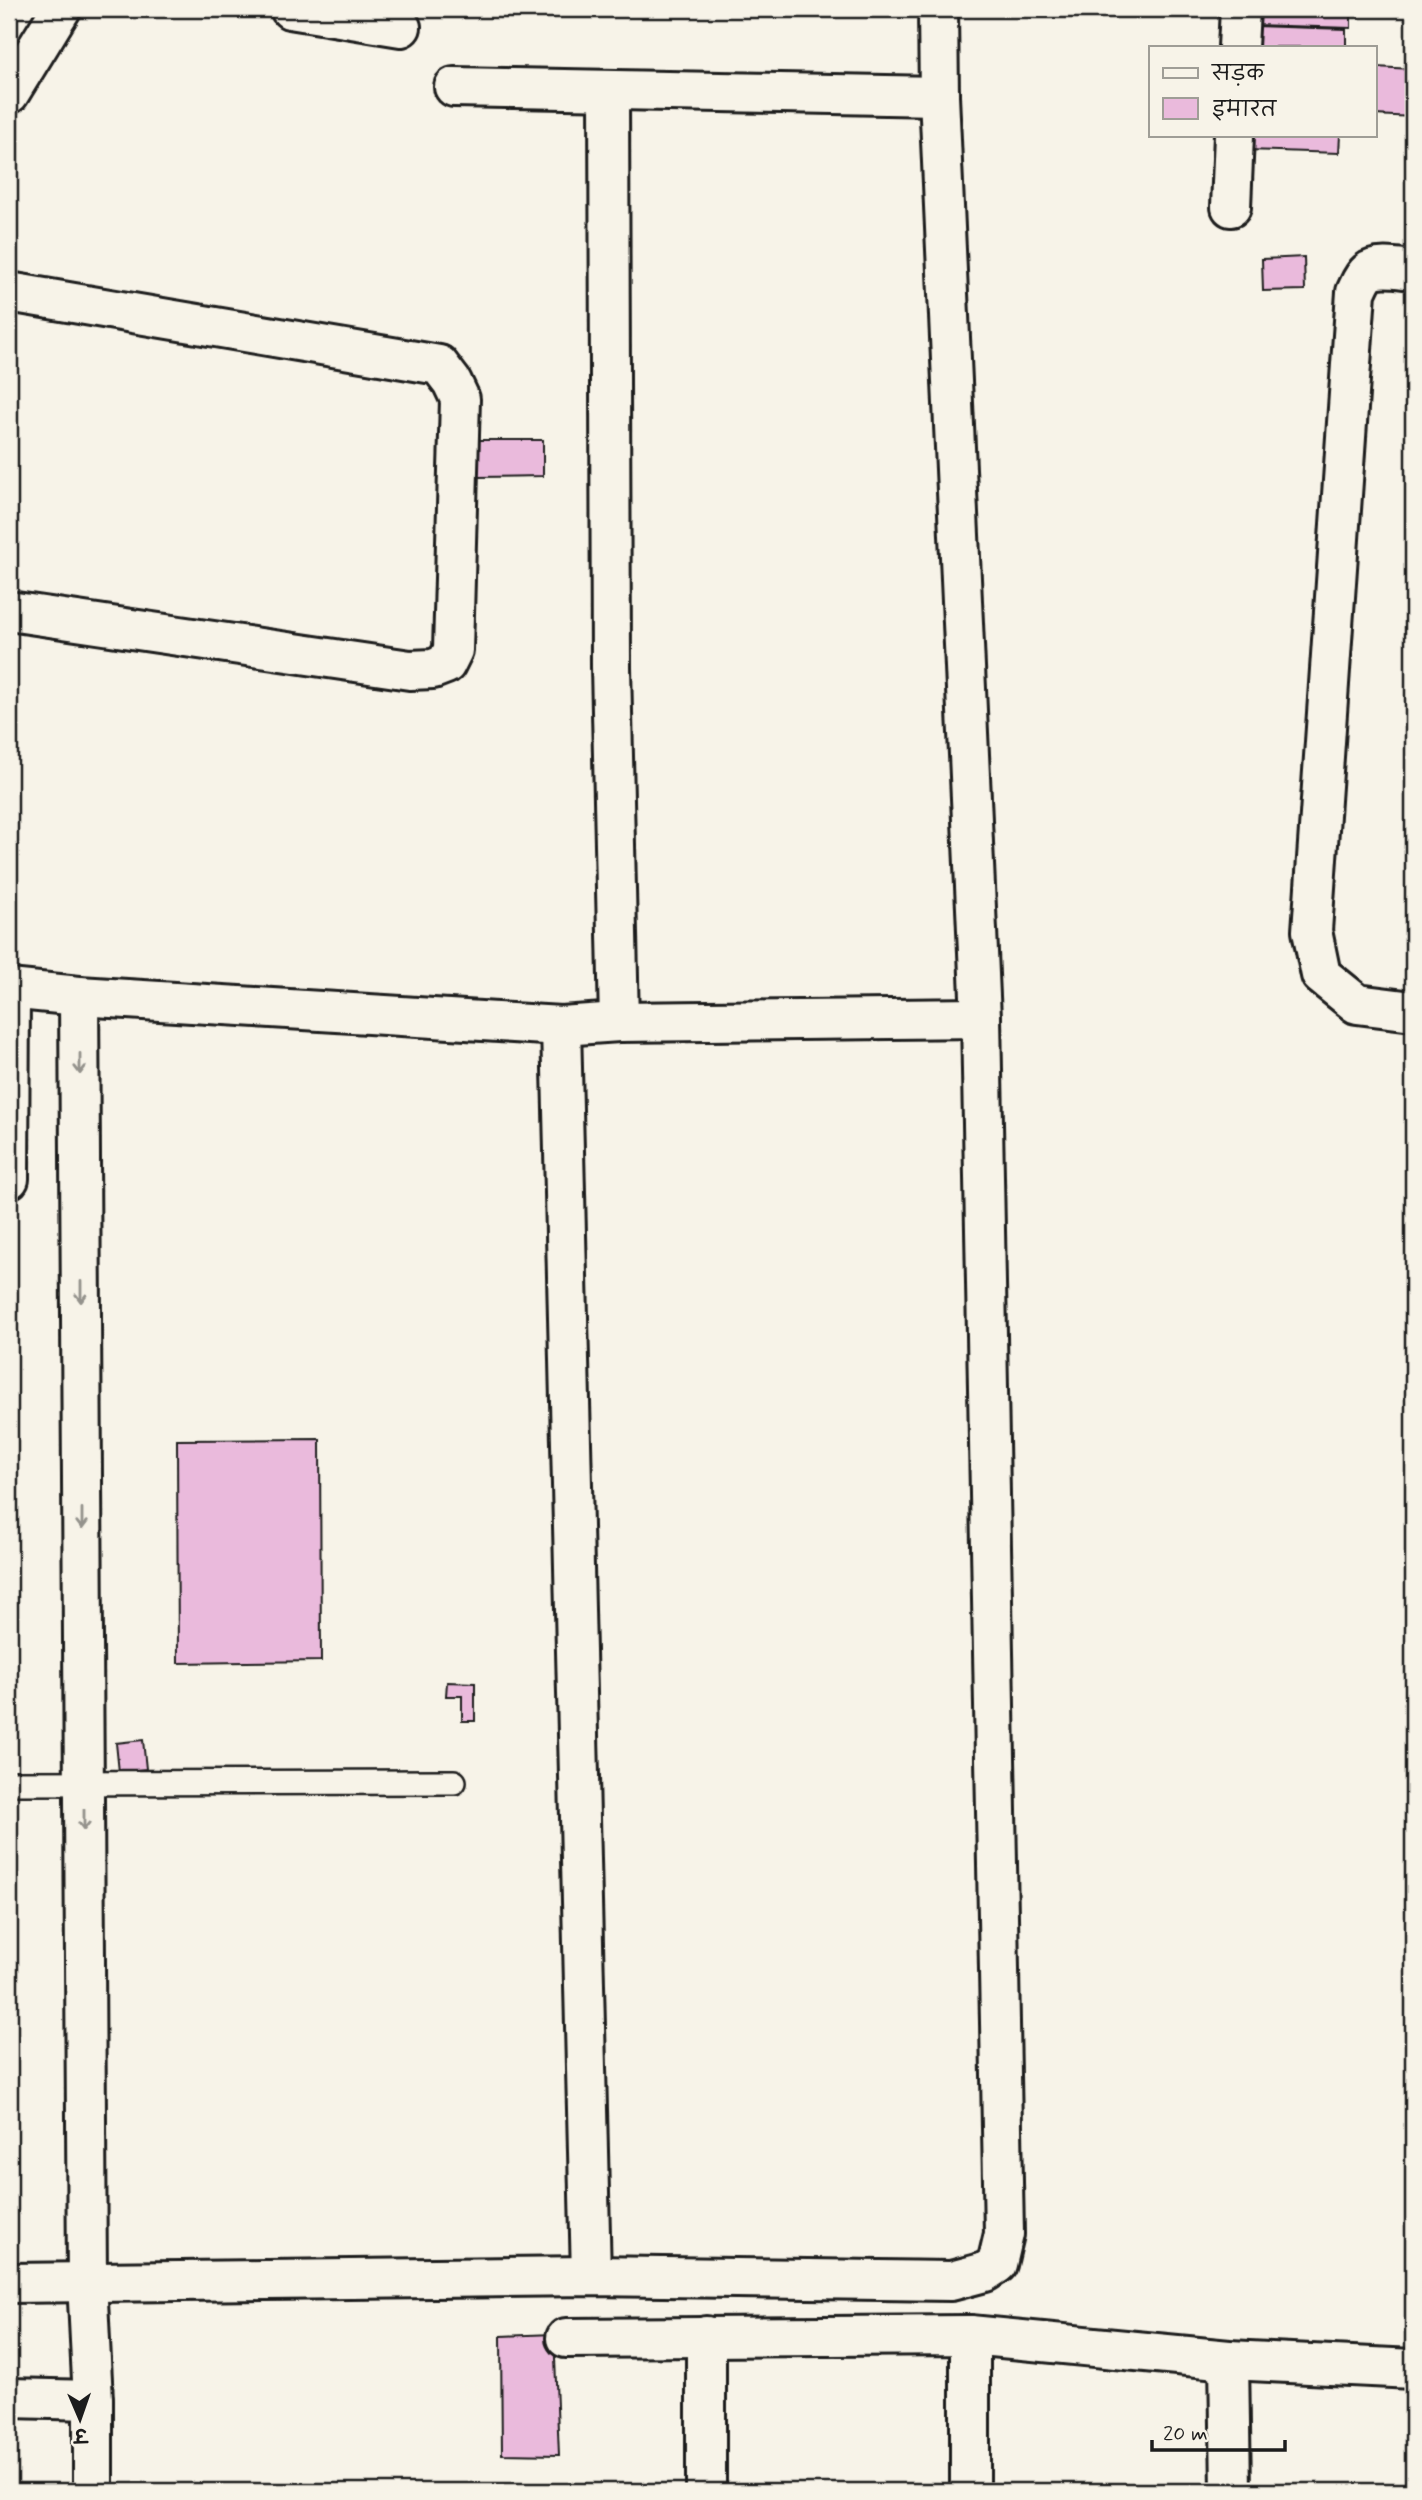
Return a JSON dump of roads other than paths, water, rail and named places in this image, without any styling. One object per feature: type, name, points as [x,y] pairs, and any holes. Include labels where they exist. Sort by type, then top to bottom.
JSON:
[{"type":"street","points":[[9,94],[61,9]]},
{"type":"street","points":[[290,9],[401,27]]},
{"type":"street","points":[[9,2283],[591,2276],[951,2281],[985,2272],[997,2264],[1004,2234],[981,1018],[939,96],[938,9]]},
{"type":"street","points":[[1238,46],[1240,9]]},
{"type":"street","points":[[454,87],[939,96]]},
{"type":"street","points":[[609,90],[611,667],[619,1022]]},
{"type":"street","points":[[1231,207],[1234,136]]},
{"type":"street","points":[[1413,270],[1371,270],[1365,274],[1356,292],[1312,931],[1321,975],[1348,997],[1357,1004],[1413,1011]]},
{"type":"street","points":[[9,292],[439,365],[452,382],[460,399],[453,650],[446,664],[410,670],[9,611]]},
{"type":"street","points":[[9,1180],[10,989],[79,996],[561,1026],[619,1022],[981,1018]]},
{"type":"street","points":[[79,996],[87,2281],[93,2400],[93,2491]]},
{"type":"street","points":[[561,1026],[591,2276]]},
{"type":"street","points":[[970,2335],[970,2491]]},
{"type":"street","points":[[566,2338],[970,2335],[1229,2360],[1413,2369]]},
{"type":"street","points":[[706,2336],[706,2491]]},
{"type":"street","points":[[1229,2360],[1231,2491]]},
{"type":"street","points":[[9,2398],[93,2400]]},
{"type":"lane","points":[[9,1783],[454,1782]]}]
